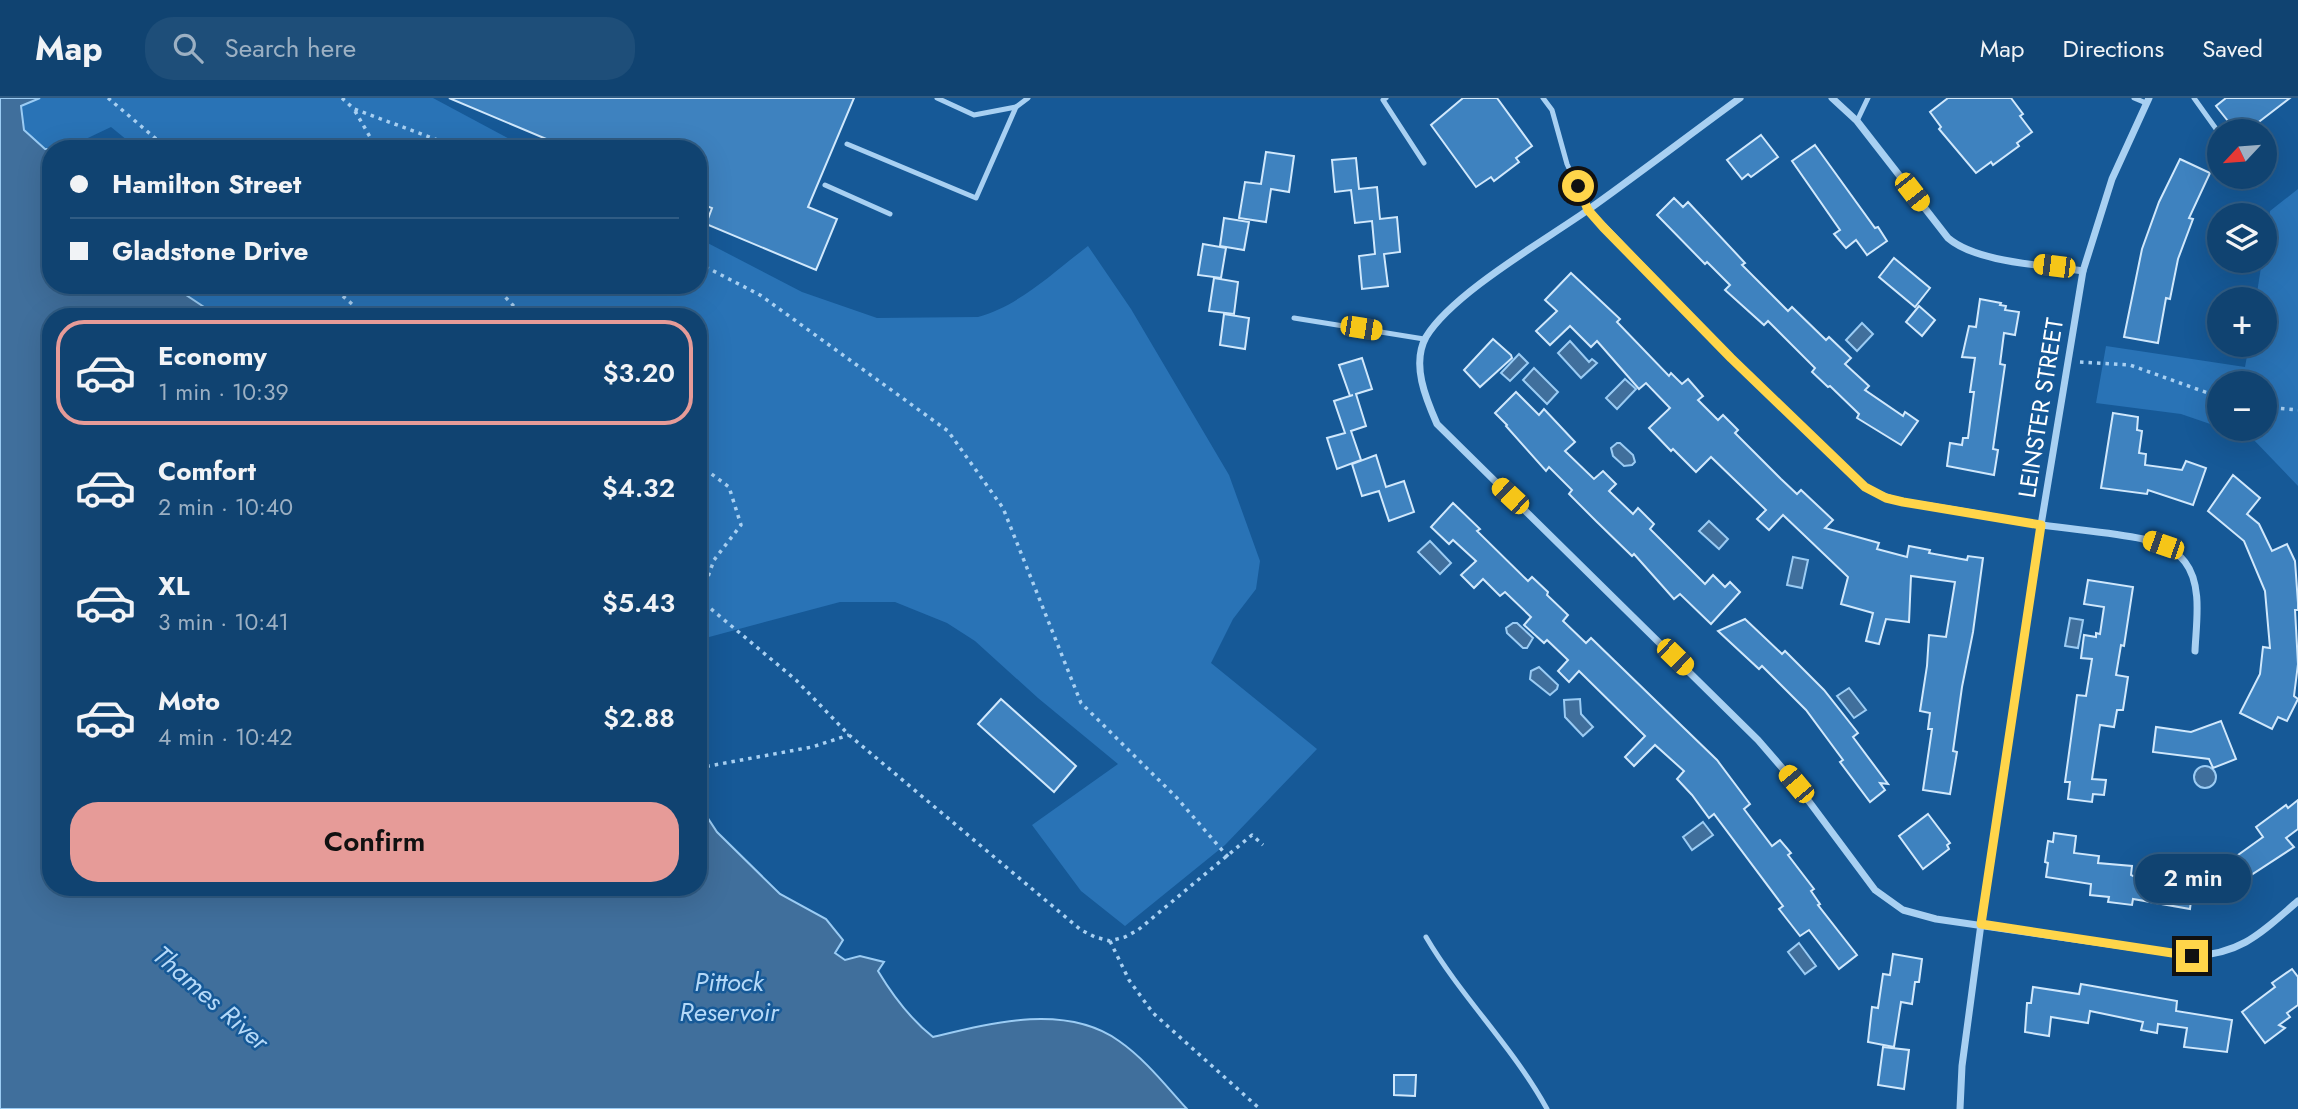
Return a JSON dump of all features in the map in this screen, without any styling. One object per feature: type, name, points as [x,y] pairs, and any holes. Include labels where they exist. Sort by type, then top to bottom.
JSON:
[{"type":"street","points":[[1740,98],[1588,210],[1474,289],[1441,317],[1424,339],[1421,377],[1424,395],[1437,424],[1758,740],[1796,784],[1875,890],[1890,903],[1918,916],[2199,956],[2243,946],[2298,901]]},
{"type":"street","points":[[1832,98],[1857,121],[1948,239],[1958,246],[1984,256],[2083,271]]},
{"type":"street","name":"LEINSTER STREET","points":[[1960,1109],[1962,1066],[1981,924],[2041,525],[2083,271],[2112,179],[2148,101]]},
{"type":"street","points":[[1588,210],[1728,355],[1865,487],[1886,498],[1903,502],[2144,539],[2163,545],[2176,554],[2185,562],[2194,578],[2197,601],[2195,651]]},
{"type":"lane","points":[[937,98],[974,115],[1016,107],[1028,98]]},
{"type":"lane","points":[[1386,98],[1383,100],[1424,163]]},
{"type":"lane","points":[[1543,98],[1552,110],[1567,164],[1588,210]]},
{"type":"lane","points":[[1857,121],[1868,98]]},
{"type":"lane","points":[[2134,98],[2148,101]]},
{"type":"lane","points":[[2194,98],[2209,119]]},
{"type":"lane","points":[[847,144],[976,198],[1016,107]]},
{"type":"lane","points":[[825,185],[890,214]]},
{"type":"lane","points":[[1294,317],[1424,339]]},
{"type":"lane","points":[[1426,937],[1444,969],[1515,1056],[1547,1109]]},
{"type":"path","points":[[108,98],[157,140]]},
{"type":"path","points":[[342,98],[354,109],[372,140]]},
{"type":"path","points":[[354,109],[438,140]]},
{"type":"path","points":[[707,267],[760,295],[947,431],[1003,508],[1081,703],[1177,798],[1228,857]]},
{"type":"path","points":[[340,294],[357,308]]},
{"type":"path","points":[[502,294],[516,308]]},
{"type":"path","points":[[2068,361],[2130,365],[2207,393]]},
{"type":"path","points":[[2277,408],[2298,410]]},
{"type":"path","points":[[707,471],[729,487],[741,525],[715,560],[707,579]]},
{"type":"path","points":[[707,605],[796,680],[849,735],[1080,930],[1095,937],[1110,941],[1139,930],[1252,835],[1263,845]]},
{"type":"path","points":[[707,766],[811,747],[849,735]]},
{"type":"path","points":[[1110,941],[1129,980],[1153,1013],[1260,1109]]},
{"type":"shaded area","points":[[40,98],[433,98],[511,140],[127,140],[111,127],[84,140],[42,140],[42,147],[24,130],[21,106]]},
{"type":"shaded area","points":[[2298,189],[2298,486],[2255,441],[2277,441],[2277,371],[2207,371],[2207,423],[2181,414],[2096,403],[2106,346],[2245,367],[2247,357],[2277,357],[2277,287],[2258,287],[2260,273],[2277,273],[2277,206]]},
{"type":"shaded area","points":[[707,243],[802,292],[877,318],[978,317],[1022,296],[1088,246],[1131,309],[1229,475],[1260,561],[1256,589],[1233,619],[1211,663],[1317,749],[1225,845],[1125,926],[1081,891],[1032,825],[1118,764],[1038,698],[975,641],[947,623],[895,602],[840,602],[707,638],[707,308],[206,308],[184,294],[707,294]]},
{"type":"water","name":"Pittock Reservoir","points":[[0,98],[40,98],[21,106],[24,130],[42,146],[42,294],[184,294],[206,308],[42,308],[42,896],[707,896],[707,817],[717,832],[780,894],[826,919],[843,940],[835,953],[845,960],[860,956],[884,962],[878,971],[909,1014],[933,1037],[1003,1022],[1052,1019],[1076,1022],[1098,1029],[1129,1048],[1187,1109],[0,1109]]},
{"type":"water","points":[[1862,323],[1873,334],[1857,351],[1846,340]]},
{"type":"water","points":[[1570,341],[1589,362],[1592,359],[1597,363],[1581,378],[1558,353]]},
{"type":"water","points":[[1519,354],[1528,363],[1510,381],[1501,373]]},
{"type":"water","points":[[1534,368],[1558,392],[1547,404],[1523,380]]},
{"type":"water","points":[[1625,379],[1636,389],[1617,409],[1606,398]]},
{"type":"water","points":[[1617,443],[1633,455],[1635,462],[1632,465],[1624,466],[1613,456],[1611,448]]},
{"type":"water","points":[[1709,521],[1728,539],[1719,549],[1699,531]]},
{"type":"water","points":[[1430,541],[1451,563],[1440,574],[1418,552]]},
{"type":"water","points":[[1793,557],[1808,560],[1802,588],[1787,585]]},
{"type":"water","points":[[2070,618],[2083,620],[2078,648],[2065,646]]},
{"type":"water","points":[[1517,623],[1533,638],[1527,648],[1523,648],[1507,633],[1506,628]]},
{"type":"water","points":[[1539,667],[1558,685],[1550,695],[1530,679],[1531,671]]},
{"type":"water","points":[[1849,688],[1866,710],[1854,718],[1837,696]]},
{"type":"water","points":[[1580,699],[1581,714],[1593,727],[1583,736],[1565,717],[1564,700]]},
{"type":"water","points":[[2205,766],[2213,769],[2216,777],[2213,785],[2205,788],[2197,785],[2194,777],[2197,769]]},
{"type":"water","points":[[1703,822],[1713,835],[1692,850],[1683,837]]},
{"type":"water","points":[[1799,943],[1816,966],[1805,974],[1788,952]]},
{"type":"building","points":[[449,98],[854,98],[808,207],[837,219],[816,270],[707,224],[712,208],[707,206],[707,140],[549,140]]},
{"type":"building","points":[[1463,98],[1497,98],[1532,146],[1516,158],[1519,162],[1494,181],[1491,177],[1476,187],[1431,125]]},
{"type":"building","points":[[1948,98],[2011,98],[2032,132],[2017,143],[2019,146],[1993,165],[1991,162],[1976,173],[1939,129],[1941,127],[1930,112]]},
{"type":"building","points":[[2226,98],[2290,98],[2263,119],[2226,119],[2216,106]]},
{"type":"building","points":[[1761,135],[1778,157],[1751,177],[1748,174],[1742,179],[1727,160]]},
{"type":"building","points":[[1815,145],[1887,241],[1867,255],[1856,240],[1846,248],[1834,234],[1840,230],[1792,161]]},
{"type":"building","points":[[1266,152],[1294,156],[1289,192],[1271,189],[1266,222],[1239,218],[1245,182],[1261,184]]},
{"type":"building","points":[[1356,158],[1359,189],[1377,187],[1380,219],[1397,217],[1400,252],[1384,254],[1388,286],[1362,289],[1359,256],[1375,254],[1372,221],[1355,223],[1351,190],[1335,192],[1332,160]]},
{"type":"building","points":[[2180,159],[2207,172],[2207,179],[2189,218],[2193,219],[2178,259],[2170,299],[2166,298],[2158,343],[2124,337],[2142,249],[2159,202]]},
{"type":"building","points":[[1674,198],[1683,207],[1688,202],[1745,263],[1742,265],[1788,311],[1792,307],[1826,340],[1829,337],[1851,358],[1845,364],[1869,386],[1865,390],[1903,416],[1905,412],[1918,421],[1901,445],[1857,418],[1859,414],[1812,372],[1815,368],[1768,321],[1764,325],[1725,290],[1730,285],[1707,262],[1705,264],[1657,215]]},
{"type":"building","points":[[1224,218],[1249,222],[1244,250],[1220,246]]},
{"type":"building","points":[[1203,244],[1226,248],[1221,278],[1198,275]]},
{"type":"building","points":[[1894,258],[1930,288],[1915,307],[1879,277]]},
{"type":"building","points":[[1571,273],[1620,319],[1617,322],[1669,376],[1671,373],[1682,384],[1688,379],[1703,396],[1698,400],[1718,420],[1723,415],[1738,430],[1735,433],[1781,479],[1797,494],[1801,490],[1833,520],[1825,528],[1879,543],[1877,549],[1907,557],[1909,546],[1930,550],[1929,553],[1967,560],[1968,556],[1983,558],[1953,751],[1957,752],[1950,794],[1923,790],[1932,729],[1928,729],[1930,713],[1920,711],[1929,635],[1946,637],[1955,582],[1911,576],[1909,622],[1886,619],[1879,644],[1866,641],[1873,613],[1841,604],[1848,577],[1783,515],[1769,530],[1757,519],[1766,510],[1711,457],[1696,472],[1673,449],[1671,451],[1649,428],[1670,408],[1646,383],[1639,389],[1597,341],[1591,347],[1570,326],[1550,345],[1536,331],[1557,311],[1545,300]]},
{"type":"building","points":[[1214,278],[1238,282],[1234,314],[1209,311]]},
{"type":"building","points":[[1980,299],[2001,303],[2000,305],[2006,306],[2005,310],[2019,312],[2015,335],[2004,333],[2000,364],[2005,365],[1993,449],[1998,450],[1994,475],[1947,466],[1950,443],[1962,445],[1963,438],[1968,438],[1975,358],[1962,357],[1969,326],[1976,327]]},
{"type":"building","points":[[1919,306],[1935,320],[1922,336],[1906,322]]},
{"type":"building","points":[[1224,314],[1249,318],[1245,349],[1220,345]]},
{"type":"building","points":[[1493,339],[1512,358],[1480,387],[1464,370]]},
{"type":"building","points":[[1362,358],[1372,389],[1356,394],[1366,426],[1351,431],[1361,460],[1337,469],[1327,438],[1345,433],[1334,401],[1350,396],[1339,365]]},
{"type":"building","points":[[1516,392],[1539,415],[1544,409],[1575,442],[1565,451],[1594,479],[1603,471],[1616,484],[1609,491],[1633,514],[1638,508],[1654,524],[1650,529],[1705,584],[1713,575],[1725,587],[1730,582],[1740,592],[1711,624],[1680,594],[1674,599],[1634,554],[1632,556],[1569,494],[1572,490],[1549,467],[1546,471],[1495,413]]},
{"type":"building","points":[[2113,413],[2138,417],[2137,430],[2142,431],[2139,453],[2146,454],[2145,465],[2182,470],[2186,461],[2206,468],[2193,505],[2148,490],[2147,494],[2101,488]]},
{"type":"building","points":[[1376,455],[1386,487],[1404,481],[1414,512],[1389,521],[1379,491],[1362,496],[1352,464]]},
{"type":"building","points":[[2233,475],[2260,498],[2247,514],[2259,524],[2272,551],[2287,544],[2295,561],[2298,664],[2294,696],[2298,699],[2287,721],[2278,717],[2272,729],[2240,713],[2260,674],[2263,647],[2270,648],[2265,591],[2244,541],[2208,511]]},
{"type":"building","points":[[1453,503],[1480,529],[1477,531],[1528,581],[1532,577],[1548,592],[1547,595],[1568,615],[1563,621],[1586,643],[1591,638],[1717,760],[1750,804],[1744,809],[1772,846],[1780,840],[1791,853],[1788,855],[1814,889],[1811,891],[1820,904],[1818,905],[1857,955],[1839,969],[1809,930],[1800,936],[1779,909],[1783,906],[1714,814],[1709,818],[1677,779],[1684,771],[1655,745],[1634,766],[1625,757],[1645,736],[1579,671],[1569,682],[1558,671],[1568,660],[1547,640],[1544,643],[1524,625],[1531,617],[1505,592],[1500,596],[1483,579],[1474,588],[1461,575],[1476,561],[1453,540],[1449,544],[1431,527]]},
{"type":"building","points":[[2088,580],[2133,587],[2124,646],[2121,645],[2116,675],[2128,677],[2123,710],[2117,710],[2114,727],[2100,725],[2092,779],[2106,780],[2104,795],[2093,794],[2092,802],[2068,799],[2070,782],[2065,782],[2077,695],[2086,696],[2092,659],[2081,658],[2084,635],[2096,637],[2096,633],[2100,634],[2104,607],[2084,604]]},
{"type":"building","points":[[1745,619],[1782,654],[1785,651],[1824,690],[1858,733],[1853,737],[1888,784],[1880,783],[1885,790],[1870,802],[1806,710],[1762,666],[1759,669],[1718,631]]},
{"type":"building","points":[[1001,699],[1076,766],[1054,792],[978,724]]},
{"type":"building","points":[[2221,721],[2236,759],[2213,768],[2209,759],[2153,752],[2156,727],[2191,732]]},
{"type":"building","points":[[2298,800],[2298,829],[2286,838],[2294,847],[2236,885],[2239,888],[2222,900],[2206,878],[2263,837],[2256,827],[2286,805],[2288,808]]},
{"type":"building","points":[[1928,814],[1950,843],[1947,845],[1949,849],[1923,869],[1899,836]]},
{"type":"building","points":[[2054,833],[2076,836],[2074,853],[2099,856],[2098,863],[2132,866],[2131,875],[2135,877],[2193,884],[2190,909],[2133,899],[2132,905],[2108,902],[2109,897],[2090,895],[2091,884],[2046,877],[2048,841],[2053,842]]},
{"type":"building","points":[[1893,954],[1922,959],[1912,1004],[1901,1002],[1894,1047],[1868,1042],[1872,1007],[1878,1008],[1883,974],[1890,975]]},
{"type":"building","points":[[2292,969],[2298,977],[2298,1005],[2287,1013],[2290,1017],[2279,1025],[2285,1028],[2265,1043],[2242,1012],[2275,987],[2272,983]]},
{"type":"building","points":[[2081,984],[2177,1001],[2176,1011],[2232,1020],[2227,1052],[2184,1047],[2187,1028],[2158,1024],[2157,1033],[2141,1030],[2143,1022],[2090,1011],[2088,1023],[2051,1017],[2049,1036],[2025,1032],[2027,1003],[2031,1003],[2033,987],[2079,994]]},
{"type":"building","points":[[1883,1047],[1909,1050],[1904,1089],[1878,1085]]},
{"type":"building","points":[[1394,1075],[1416,1075],[1415,1096],[1394,1095]]},
{"type":"route","points":[[1578,186],[1588,210],[1603,227],[1731,358],[1865,487],[1875,494],[1903,502],[2041,525],[1981,924],[2192,956]]},
{"type":"water label","name":"Thames River","points":[[211,998]]}]
